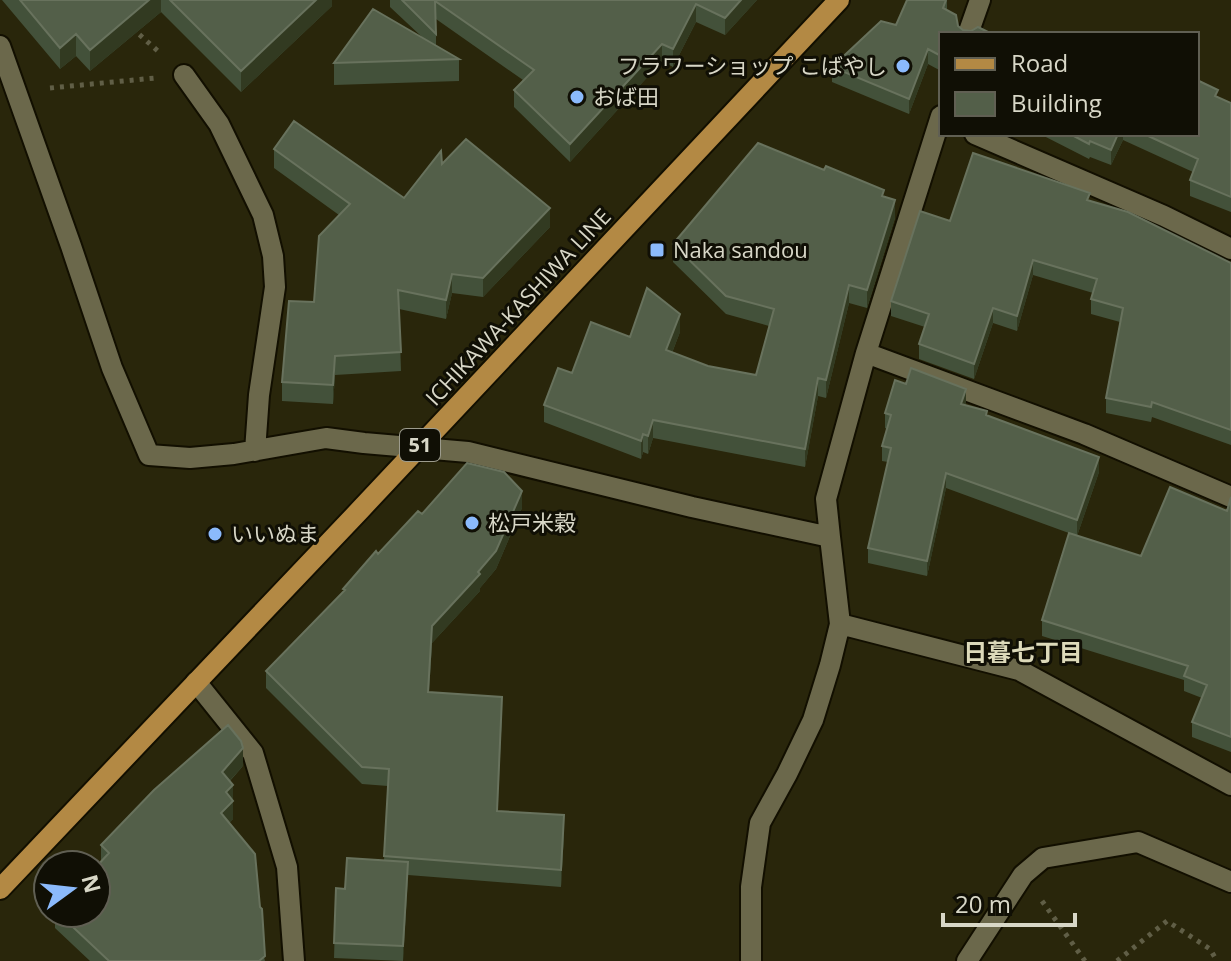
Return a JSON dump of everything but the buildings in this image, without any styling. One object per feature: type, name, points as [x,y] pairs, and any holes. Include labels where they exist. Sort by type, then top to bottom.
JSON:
[{"type":"main road","name":"ICHIKAWA-KASHIWA LINE","points":[[0,889],[839,0]]},
{"type":"street","points":[[969,32],[980,0]]},
{"type":"street","points":[[0,46],[112,368],[149,455],[190,458],[234,454],[326,438],[468,452],[678,504],[830,537]]},
{"type":"street","points":[[184,75],[219,124],[263,215],[273,256],[275,287],[259,395],[255,451]]},
{"type":"street","points":[[751,961],[751,887],[760,823],[813,720],[840,624],[826,499],[866,353],[939,124]]},
{"type":"street","points":[[980,136],[1164,216],[1231,249]]},
{"type":"street","points":[[866,353],[1084,434],[1231,497]]},
{"type":"street","points":[[840,624],[1019,670],[1231,785]]},
{"type":"street","points":[[196,682],[253,753],[287,867],[294,961]]},
{"type":"street","points":[[967,961],[1023,875],[1043,858],[1138,842],[1231,882]]},
{"type":"path","points":[[121,19],[184,75]]},
{"type":"path","points":[[17,91],[184,75]]},
{"type":"path","points":[[1023,875],[1085,961]]},
{"type":"path","points":[[1117,961],[1167,921],[1210,949],[1217,961]]},
{"type":"place","name":"フラワーショップ こばやし","points":[[903,66]]},
{"type":"place","name":"おば田","points":[[577,97]]},
{"type":"place","name":"Naka sandou","points":[[657,250]]},
{"type":"place","name":"松戸米穀","points":[[472,523]]},
{"type":"place","name":"いいぬま","points":[[215,534]]},
{"type":"district","name":"日暮七丁目","points":[[1023,653]]}]
